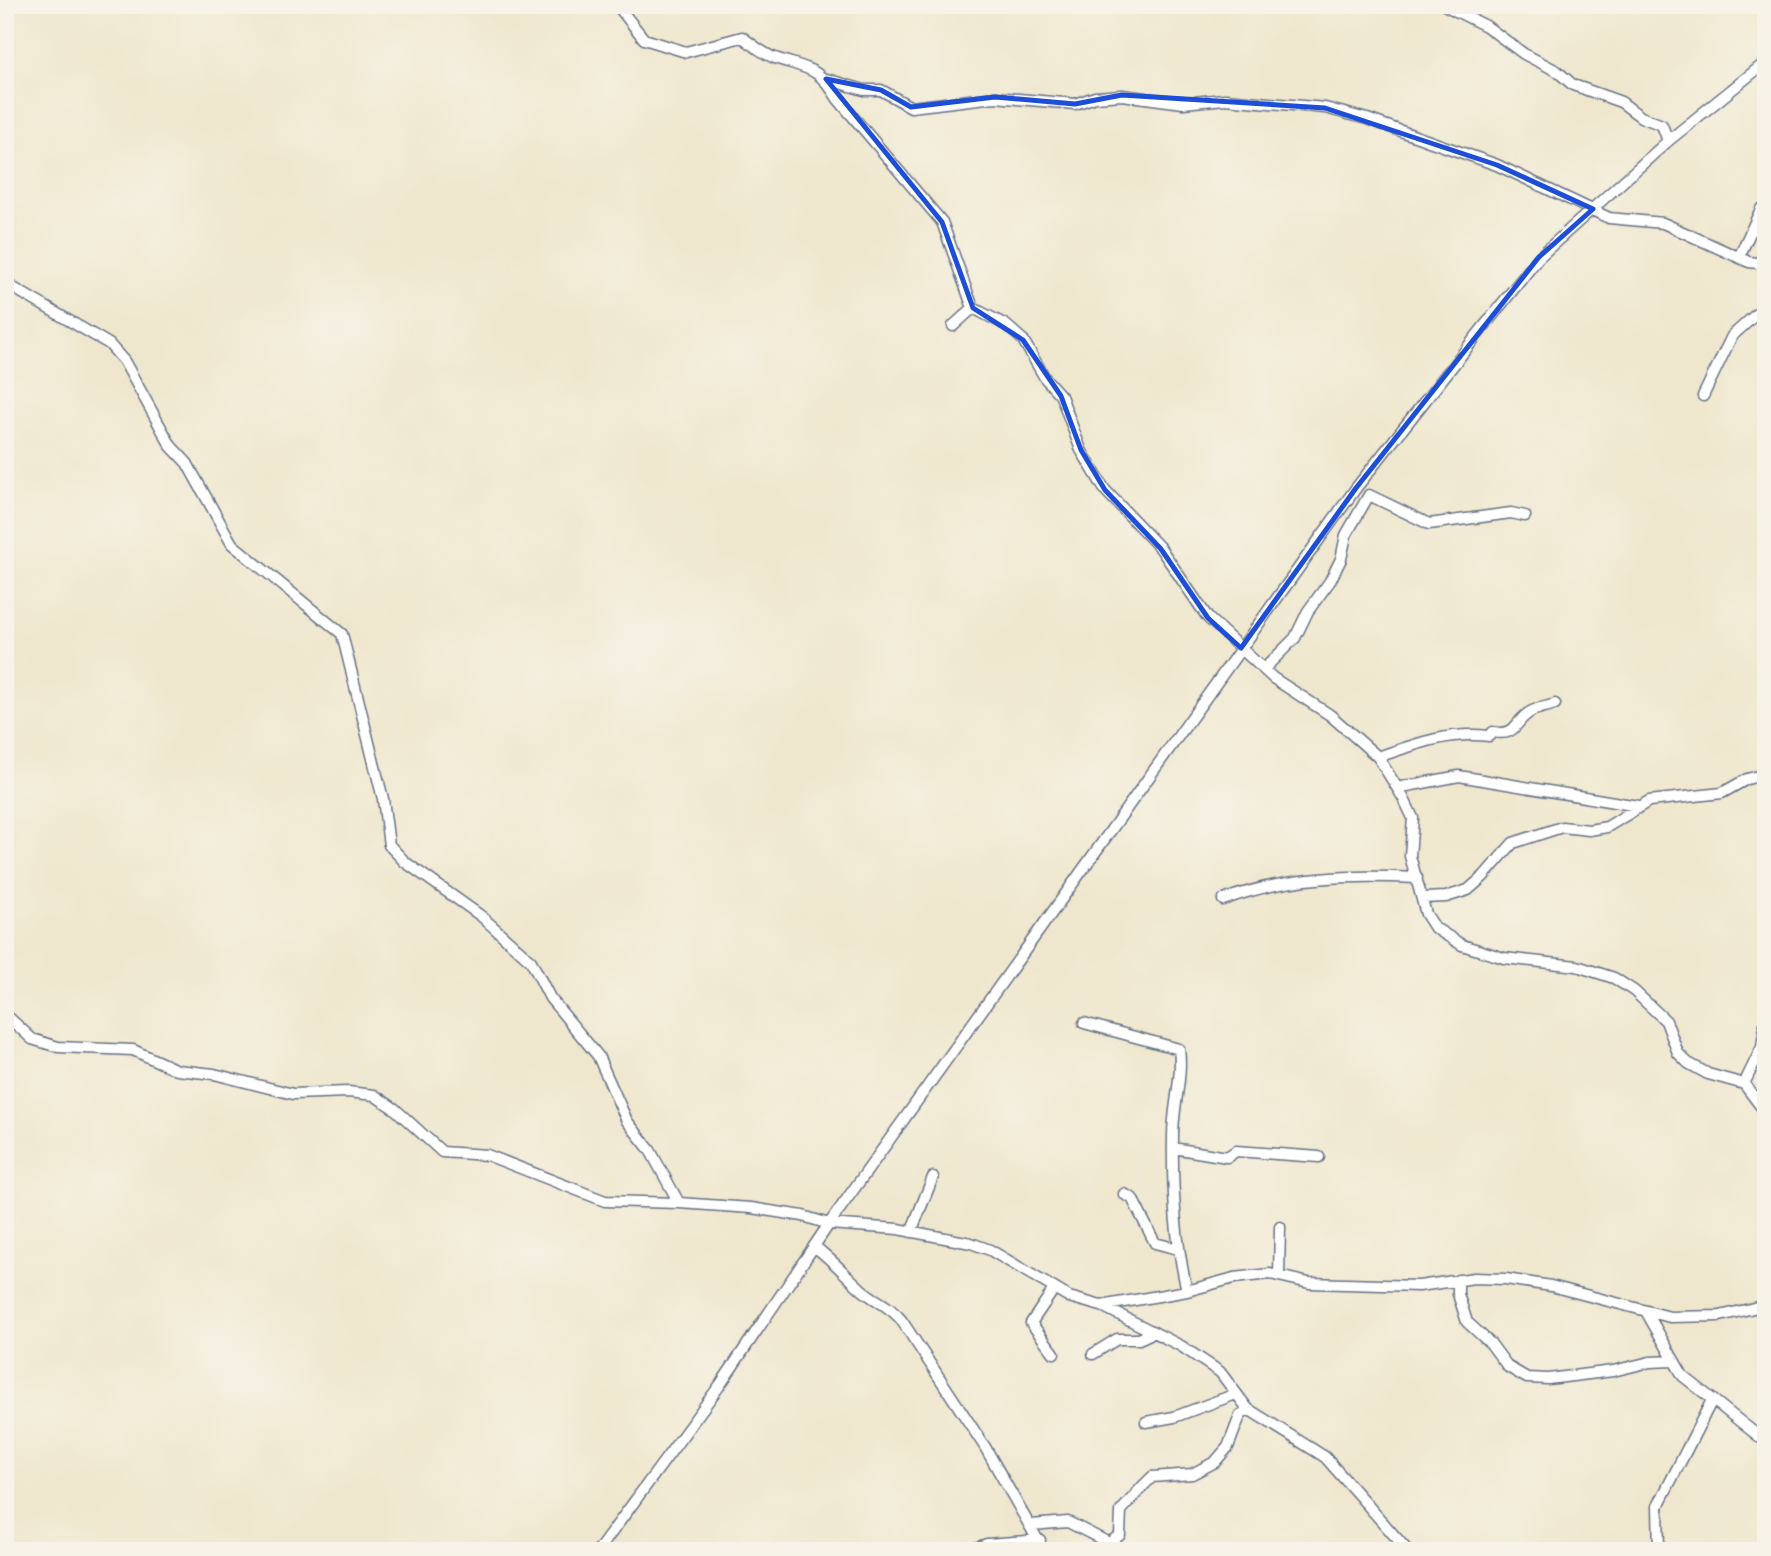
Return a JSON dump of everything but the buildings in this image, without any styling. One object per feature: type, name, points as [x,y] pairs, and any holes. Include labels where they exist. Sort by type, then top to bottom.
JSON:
[{"type":"street","points":[[617,5],[644,39],[687,52],[742,37],[773,58],[805,65],[826,79],[864,90],[881,90],[911,107],[995,97],[1075,104],[1095,97],[1122,95],[1183,103],[1226,99],[1325,108],[1367,119],[1497,165],[1556,196],[1593,209],[1609,218],[1663,223],[1765,266]]},
{"type":"street","points":[[1444,5],[1486,26],[1524,54],[1557,71],[1573,85],[1621,102],[1641,117],[1662,125],[1668,141]]},
{"type":"street","points":[[598,1551],[720,1385],[829,1224],[1356,488],[1539,257],[1668,141],[1766,62]]},
{"type":"street","points":[[826,79],[838,99],[942,222],[973,308],[1006,325],[1023,340],[1045,378],[1061,396],[1082,450],[1105,490],[1161,549],[1208,618],[1264,669],[1330,715],[1378,757],[1413,818],[1410,856],[1426,914],[1435,928],[1462,945],[1504,958],[1577,966],[1614,978],[1634,991],[1666,1021],[1678,1053],[1688,1063],[1708,1074],[1744,1084],[1766,1113]]},
{"type":"street","points":[[1739,257],[1761,209]]},
{"type":"street","points":[[5,283],[109,344],[124,361],[171,446],[187,463],[232,544],[342,634],[383,799],[387,840],[391,850],[481,916],[531,961],[550,998],[598,1056],[627,1121],[650,1150],[679,1203]]},
{"type":"street","points":[[1703,396],[1732,336],[1763,308],[1766,298]]},
{"type":"street","points":[[953,326],[973,308]]},
{"type":"street","points":[[1264,669],[1295,638],[1308,611],[1330,581],[1341,559],[1346,535],[1369,495],[1429,524],[1511,513],[1525,516]]},
{"type":"street","points":[[1378,757],[1421,741],[1463,733],[1489,736],[1493,732],[1504,734],[1514,729],[1530,712],[1555,704]]},
{"type":"street","points":[[1422,898],[1446,897],[1468,890],[1513,843],[1562,827],[1589,830],[1607,827],[1649,801],[1722,793],[1747,779],[1766,775]]},
{"type":"street","points":[[1398,788],[1460,776],[1638,806]]},
{"type":"street","points":[[1223,900],[1269,885],[1300,880],[1336,876],[1417,878]]},
{"type":"street","points":[[5,1014],[32,1039],[58,1047],[133,1050],[177,1070],[214,1074],[293,1094],[348,1092],[374,1095],[395,1109],[442,1152],[487,1155],[605,1201],[751,1208],[803,1216],[829,1224],[911,1232],[983,1247],[1069,1297],[1101,1306],[1154,1332],[1220,1371],[1248,1409],[1325,1457],[1408,1551]]},
{"type":"street","points":[[1744,1084],[1762,1047],[1766,1017]]},
{"type":"street","points":[[1084,1023],[1179,1049],[1173,1148],[1178,1249],[1187,1291]]},
{"type":"street","points":[[1173,1148],[1227,1157],[1237,1151],[1319,1157]]},
{"type":"street","points":[[911,1232],[933,1177]]},
{"type":"street","points":[[1124,1194],[1132,1198],[1155,1243],[1178,1249]]},
{"type":"street","points":[[1279,1276],[1280,1227]]},
{"type":"street","points":[[814,1246],[842,1268],[859,1288],[894,1310],[985,1447],[1044,1551]]},
{"type":"street","points":[[1101,1306],[1187,1291],[1234,1278],[1279,1276],[1309,1283],[1419,1286],[1458,1280],[1506,1279],[1551,1286],[1647,1313],[1695,1318],[1720,1316],[1766,1305]]},
{"type":"street","points":[[1458,1280],[1467,1322],[1491,1344],[1508,1367],[1527,1378],[1548,1379],[1613,1371],[1650,1362],[1673,1361]]},
{"type":"street","points":[[1054,1289],[1031,1323],[1054,1353]]},
{"type":"street","points":[[1647,1313],[1673,1361],[1691,1384],[1766,1442]]},
{"type":"street","points":[[1093,1354],[1117,1339],[1139,1339],[1154,1332]]},
{"type":"street","points":[[1146,1422],[1174,1417],[1237,1394]]},
{"type":"street","points":[[1659,1551],[1658,1506],[1712,1400]]},
{"type":"street","points":[[1031,1525],[1068,1522],[1109,1543],[1120,1535],[1121,1511],[1152,1477],[1192,1474],[1215,1462],[1228,1447],[1240,1416],[1248,1409]]},
{"type":"street","points":[[967,1551],[987,1545],[1040,1540]]},
{"type":"highlighted area","points":[[826,79],[881,90],[911,107],[995,97],[1075,104],[1122,95],[1325,108],[1497,165],[1593,209],[1539,257],[1356,488],[1241,648],[1208,618],[1161,549],[1105,490],[1081,450],[1061,396],[1023,340],[973,308],[942,222]]}]
